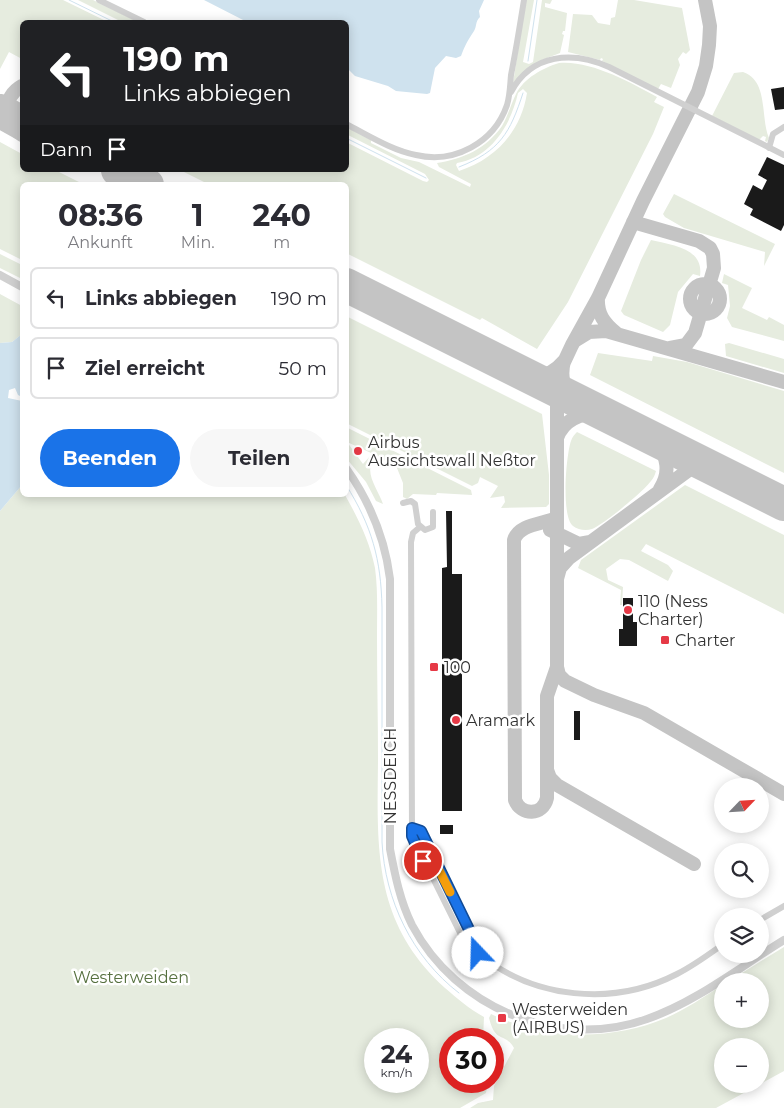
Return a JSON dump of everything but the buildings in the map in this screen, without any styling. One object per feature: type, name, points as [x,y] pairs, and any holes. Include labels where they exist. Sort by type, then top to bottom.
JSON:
[{"type":"street","points":[[100,0],[140,20]]},
{"type":"street","points":[[511,92],[511,78],[524,0]]},
{"type":"street","points":[[349,126],[394,148],[414,155],[436,158],[447,156],[473,147],[491,132],[503,114],[511,92],[524,75],[545,62],[561,57],[579,57],[609,67],[784,155]]},
{"type":"street","points":[[769,148],[773,134],[784,127]]},
{"type":"street","points":[[0,275],[20,286]]},
{"type":"street","name":"NESSDEICH","points":[[349,473],[366,499],[379,529],[390,579],[390,849],[395,878],[412,924],[422,942],[440,965],[472,994],[504,1012],[550,1026],[570,1029],[602,1029],[646,1020],[673,1009],[784,940]]},
{"type":"street","points":[[403,503],[410,501],[415,504],[417,522],[425,530],[431,528],[433,512]]},
{"type":"street","points":[[420,527],[413,533],[411,542],[412,836],[415,846],[470,953],[478,953],[502,971],[522,981],[564,992],[600,995],[639,988],[659,981],[676,974],[714,950]]},
{"type":"street","points":[[412,828],[421,831],[478,948],[478,953]]},
{"type":"street","points":[[769,915],[784,906]]},
{"type":"green space","points":[[0,0],[63,0],[104,20],[20,20],[20,58],[9,52],[0,69]]},
{"type":"green space","points":[[78,0],[93,0],[134,20],[118,20]]},
{"type":"green space","points":[[526,0],[534,0],[523,62],[529,64],[533,62],[542,0],[552,0],[550,4],[545,3],[545,7],[567,13],[565,31],[562,34],[564,35],[560,53],[542,60],[513,83]]},
{"type":"green space","points":[[618,0],[634,0],[682,8],[690,50],[686,54],[683,52],[678,59],[680,65],[671,88],[661,84],[658,89],[602,61],[603,59],[601,58],[600,60],[568,52],[573,14],[592,15],[598,23],[610,25],[611,18],[615,17]]},
{"type":"green space","points":[[559,63],[571,63],[597,68],[657,97],[654,102],[664,107],[653,134],[568,302],[537,349],[482,318],[480,320],[349,254],[349,182],[204,182],[184,172],[349,172],[349,144],[423,181],[427,182],[429,180],[425,174],[349,136],[349,129],[371,140],[371,143],[401,158],[419,162],[470,187],[471,184],[439,167],[437,163],[465,156],[489,141],[502,126],[519,88],[540,71]],"holes":[[[523,89],[527,93],[519,120],[505,142],[484,159],[459,171],[457,163],[469,160],[480,154],[498,137],[505,127],[518,93]]]},
{"type":"green space","points":[[743,72],[757,83],[760,91],[769,138],[767,142],[765,141],[766,137],[763,136],[759,140],[712,116],[734,73]]},
{"type":"green space","points":[[0,142],[20,153],[20,172],[59,172],[79,182],[20,182],[20,259],[0,249]]},
{"type":"green space","points":[[674,194],[775,244],[764,266],[765,252],[684,228],[665,217],[663,214]]},
{"type":"green space","points":[[651,240],[685,249],[697,259],[700,267],[700,276],[693,274],[678,292],[670,325],[663,332],[624,315],[621,311]]},
{"type":"green space","points":[[0,254],[20,264],[20,278],[0,268]]},
{"type":"green space","points":[[724,274],[752,288],[742,308],[767,320],[769,317],[784,325],[784,341],[732,327],[727,318],[730,306],[728,285],[722,283]]},
{"type":"green space","points":[[0,294],[20,305],[20,336],[12,342],[0,343]]},
{"type":"green space","points":[[349,318],[542,414],[549,475],[549,504],[546,507],[501,508],[505,502],[504,496],[490,498],[498,486],[480,477],[478,483],[472,486],[349,424]]},
{"type":"green space","points":[[729,343],[784,359],[784,373],[726,356],[725,344]]},
{"type":"green space","points":[[598,353],[652,361],[653,356],[687,362],[784,391],[784,473],[590,375]]},
{"type":"green space","points":[[349,429],[471,490],[472,495],[413,494],[407,499],[403,497],[403,483],[395,463],[382,460],[382,458],[349,443]]},
{"type":"green space","points":[[577,432],[656,471],[652,480],[632,500],[605,521],[587,530],[573,526],[567,511],[566,485],[569,448],[571,440]]},
{"type":"green space","points":[[349,445],[363,464],[371,455],[380,459],[375,459],[370,469],[383,504],[376,501],[366,482],[349,462]]},
{"type":"green space","points":[[685,485],[784,535],[784,614],[646,544],[641,551],[668,565],[673,571],[668,581],[629,560],[620,559],[606,569],[608,580],[623,587],[622,605],[620,605],[621,590],[578,568],[581,560]]},
{"type":"green space","name":"Westerweiden","points":[[20,487],[20,497],[346,497],[367,540],[376,576],[378,824],[384,883],[392,911],[404,937],[421,963],[445,988],[468,1007],[484,1017],[484,1028],[439,1028],[439,1093],[486,1093],[460,1108],[0,1108],[0,511]]},
{"type":"green space","points":[[784,947],[784,1071],[769,1079],[769,1038],[714,1038],[714,1093],[744,1093],[716,1108],[470,1108],[478,1103],[493,1100],[494,1093],[504,1093],[504,1067],[514,1048],[504,1038],[504,1028],[493,1028],[489,1018],[491,1014],[512,1023],[555,1033],[601,1034],[645,1025],[666,1018],[688,1007],[714,990],[714,1028],[769,1028],[769,973],[742,973],[758,963],[769,963],[769,956]]},
{"type":"water","points":[[204,0],[484,0],[479,11],[480,17],[461,56],[456,58],[446,56],[435,68],[430,93],[427,94],[396,91],[388,86],[355,76],[349,70],[349,20],[243,20]]},
{"type":"water","points":[[20,336],[20,396],[15,388],[9,390],[8,398],[20,401],[20,487],[0,511],[0,343],[12,342]]},
{"type":"waterway","points":[[69,0],[110,20]]},
{"type":"waterway","points":[[528,61],[537,0]]},
{"type":"waterway","points":[[459,167],[484,154],[502,139],[508,130],[523,93]]},
{"type":"waterway","points":[[349,140],[426,178]]},
{"type":"waterway","points":[[349,490],[369,529],[380,574],[382,607],[382,842],[384,864],[395,906],[415,945],[442,979],[459,993]]},
{"type":"taxiway","points":[[705,0],[710,26],[709,45],[706,66],[698,92],[643,201],[598,298],[557,377],[557,579],[560,568],[569,558],[690,469],[701,466],[710,467]]},
{"type":"taxiway","points":[[20,87],[11,97],[7,110],[11,124],[20,134]]},
{"type":"taxiway","points":[[633,222],[699,241],[710,248],[713,254],[714,268],[695,333],[686,345],[670,348]]},
{"type":"taxiway","points":[[705,284],[716,288],[720,299],[716,310],[705,314],[694,310],[690,299],[694,288],[705,284]]},
{"type":"taxiway","points":[[598,298],[602,318],[616,333]]},
{"type":"taxiway","points":[[576,340],[589,332],[606,331],[784,382]]},
{"type":"taxiway","points":[[525,374],[536,376],[546,374],[556,369],[564,361],[562,372],[565,387],[576,400]]},
{"type":"taxiway","points":[[557,438],[564,426],[574,418],[587,414],[601,413]]},
{"type":"taxiway","points":[[656,440],[663,452],[666,464],[666,477],[660,489]]},
{"type":"taxiway","points":[[557,518],[526,528],[514,540],[515,800],[522,809],[532,812],[541,808],[547,798],[547,696],[557,667],[557,579]]},
{"type":"taxiway","points":[[550,530],[579,544],[590,542]]},
{"type":"taxiway","points":[[557,667],[559,675],[565,681],[594,695],[644,713],[784,794]]},
{"type":"taxiway","points":[[547,770],[550,778],[557,785],[694,864]]},
{"type":"runway","points":[[0,111],[20,122]]},
{"type":"runway","points":[[122,172],[141,182]]},
{"type":"runway","points":[[349,286],[784,504]]},
{"type":"slow traffic","points":[[434,860],[450,892]]},
{"type":"place","name":"Airbus Aussichtswall Neßtor","points":[[358,451]]},
{"type":"place","name":"110 (Ness Charter)","points":[[628,610]]},
{"type":"place","name":"Charter","points":[[665,640]]},
{"type":"place","name":"100","points":[[434,667]]},
{"type":"place","name":"Aramark","points":[[456,720]]},
{"type":"place","name":"Westerweiden (AIRBUS)","points":[[502,1018]]},
{"type":"route","points":[[423,861],[415,846],[412,828],[421,831],[478,948],[478,953]]}]
